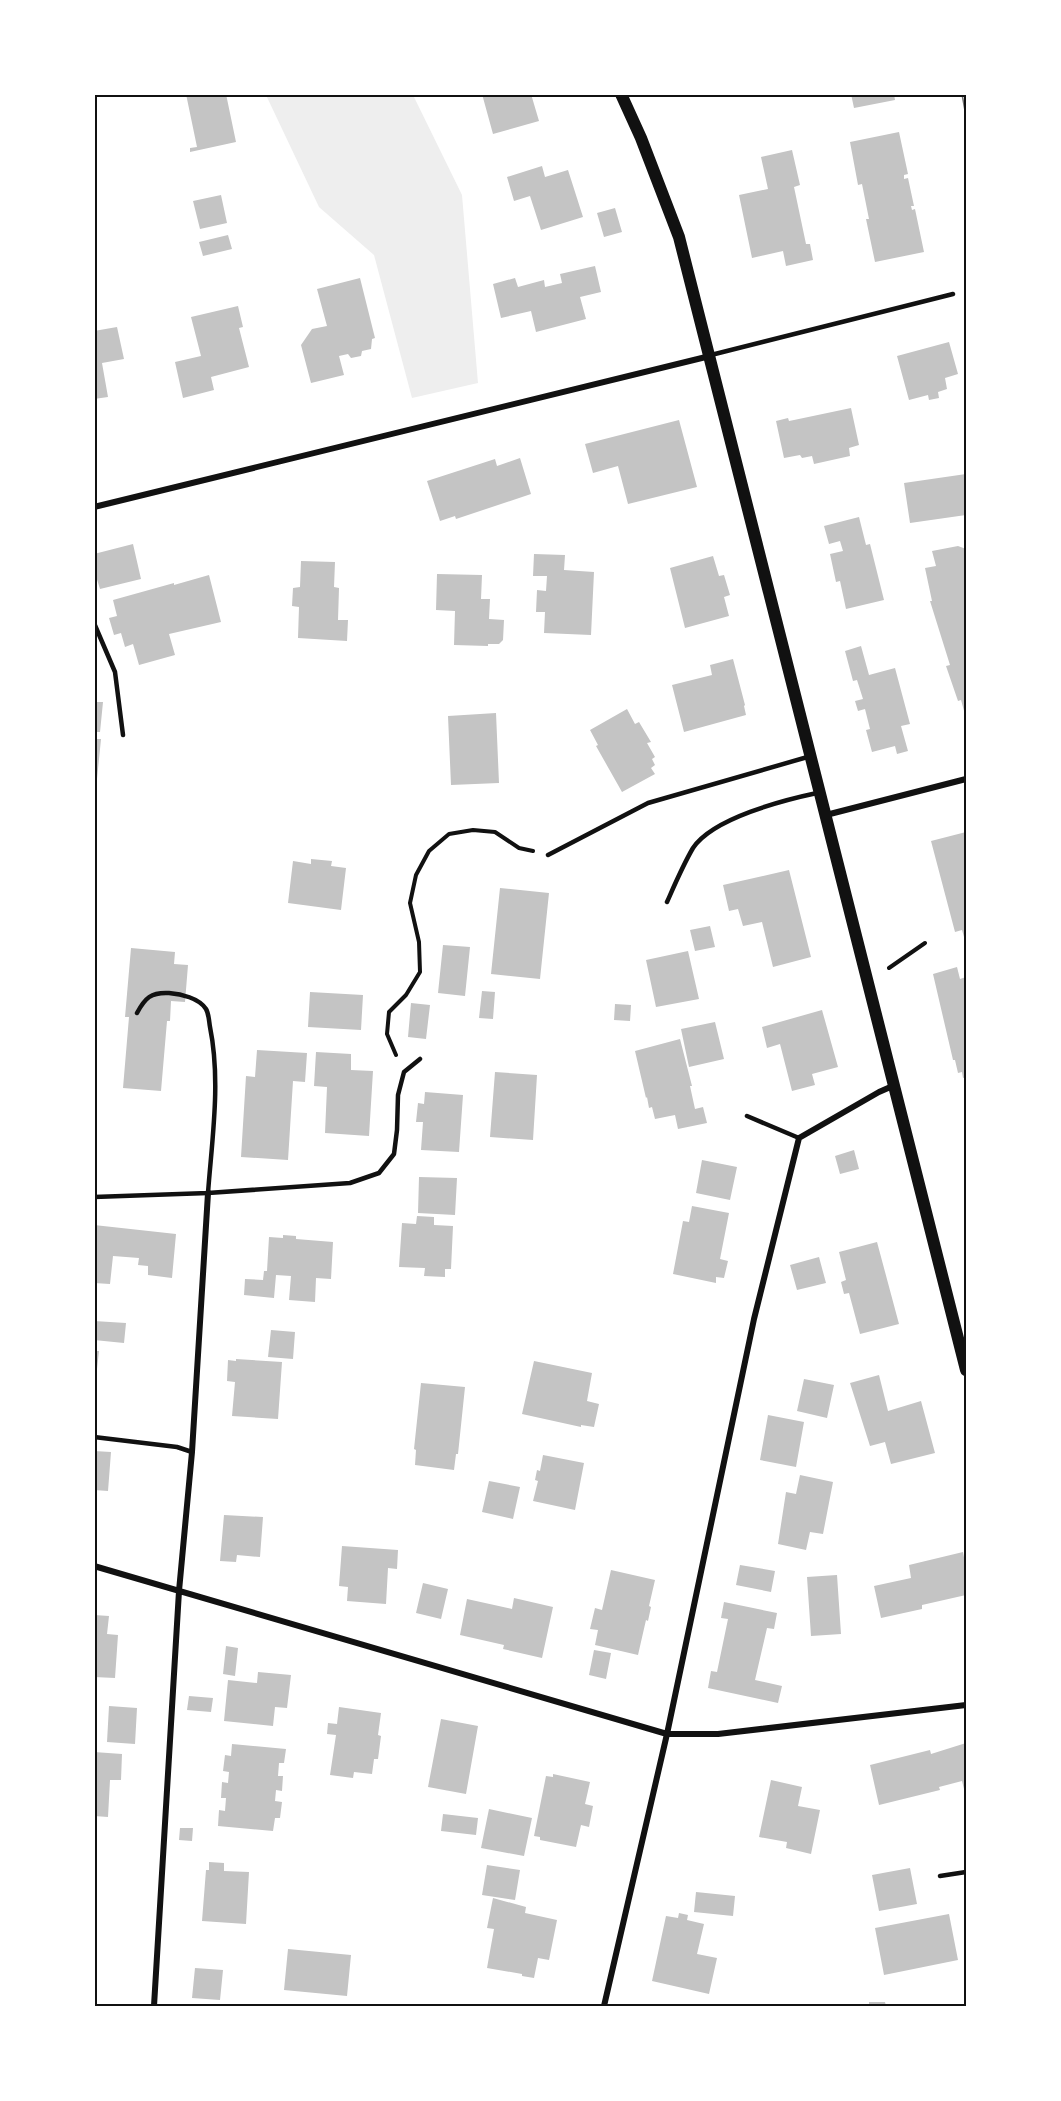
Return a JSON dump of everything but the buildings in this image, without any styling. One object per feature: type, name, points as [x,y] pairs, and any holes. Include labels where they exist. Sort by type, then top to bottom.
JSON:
[{"type":"main road","points":[[621,94],[641,138],[679,237],[896,1085],[966,1370]]},
{"type":"street","points":[[94,507],[711,356]]},
{"type":"street","points":[[826,815],[966,779]]},
{"type":"street","points":[[604,2007],[667,1734],[754,1319],[799,1138],[879,1092],[896,1085]]},
{"type":"street","points":[[154,2007],[208,1193]]},
{"type":"street","points":[[94,1566],[667,1734],[718,1734],[966,1705]]},
{"type":"lane","points":[[711,356],[953,294]]},
{"type":"lane","points":[[94,623],[115,672],[123,735]]},
{"type":"lane","points":[[548,855],[648,803],[811,756]]},
{"type":"lane","points":[[667,902],[694,846],[710,831],[739,815],[820,792]]},
{"type":"lane","points":[[137,1013],[145,999],[160,993],[183,995],[198,1002],[207,1010],[214,1047],[215,1080],[208,1193]]},
{"type":"lane","points":[[94,1197],[208,1193],[350,1183],[379,1173],[394,1154],[398,1095],[404,1072],[420,1059]]},
{"type":"lane","points":[[747,1116],[799,1138]]},
{"type":"lane","points":[[94,1437],[177,1447],[192,1452]]},
{"type":"lane","points":[[940,1876],[966,1872]]},
{"type":"path","points":[[404,1072],[387,1034],[389,1012],[406,995],[420,972],[419,942],[410,903],[416,875],[429,851],[449,834],[473,830],[495,832],[519,848],[548,855]]},
{"type":"path","points":[[889,968],[925,943]]},
{"type":"shaded area","points":[[266,95],[413,95],[462,195],[478,383],[412,398],[374,255],[319,207]]},
{"type":"tram line","points":[[962,94],[966,116]]}]
